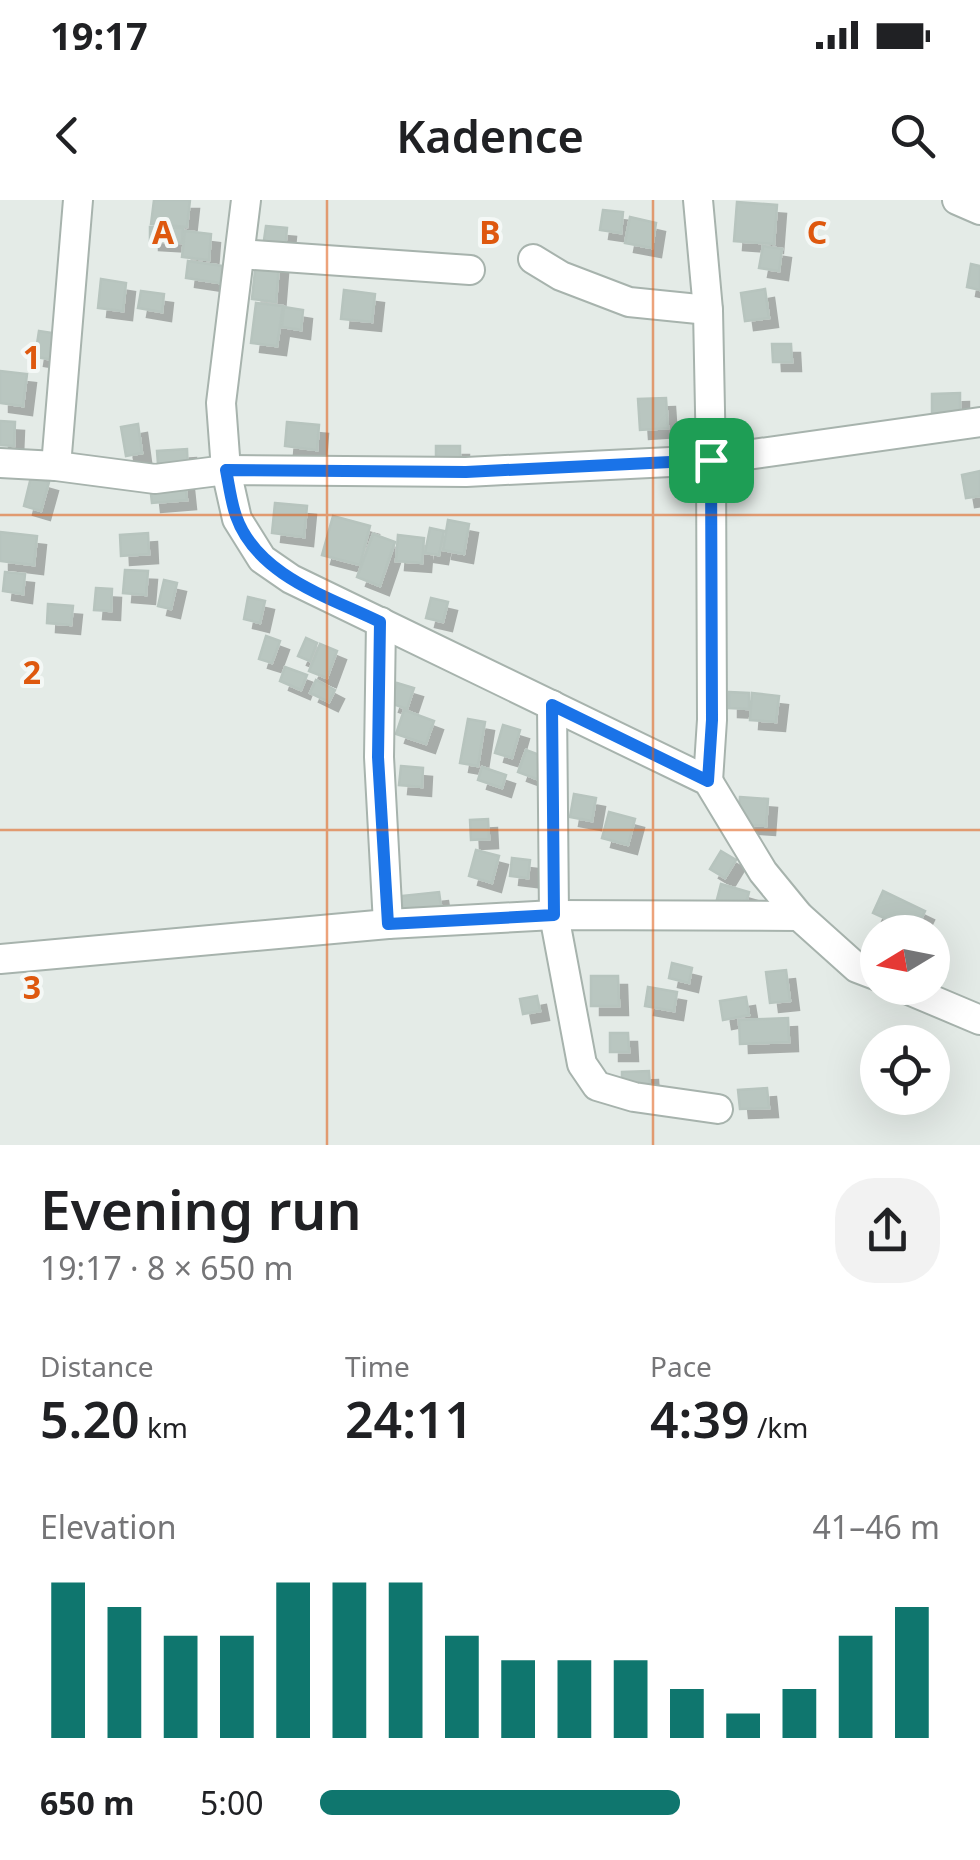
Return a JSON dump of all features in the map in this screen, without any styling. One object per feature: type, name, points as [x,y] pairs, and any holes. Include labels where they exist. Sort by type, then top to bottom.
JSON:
[{"type":"street","points":[[56,466],[78,200]]},
{"type":"street","points":[[246,200],[221,403],[226,470],[237,519],[262,559],[291,579],[708,781],[763,872],[799,916],[860,969]]},
{"type":"street","points":[[698,200],[708,310],[711,460],[712,720],[708,781]]},
{"type":"street","points":[[240,254],[470,270]]},
{"type":"street","points":[[533,260],[561,276],[629,302],[708,310]]},
{"type":"street","points":[[0,464],[56,466],[155,479],[226,470],[466,472],[711,460],[980,422]]},
{"type":"street","points":[[380,622],[378,757],[388,924]]},
{"type":"street","points":[[552,705],[554,915],[582,1064],[598,1086],[634,1097],[718,1109]]},
{"type":"street","points":[[0,958],[388,924],[554,915],[799,916]]},
{"type":"street","points":[[944,1005],[980,1020]]},
{"type":"building","points":[[154,200],[190,200],[187,227],[151,224]]},
{"type":"building","points":[[737,202],[777,205],[774,244],[734,241]]},
{"type":"building","points":[[603,210],[623,212],[621,233],[600,230]]},
{"type":"building","points":[[630,217],[656,223],[652,248],[625,243]]},
{"type":"building","points":[[266,226],[287,228],[285,249],[263,247]]},
{"type":"building","points":[[150,227],[183,228],[182,243],[150,241]]},
{"type":"building","points":[[185,231],[211,234],[209,260],[182,257]]},
{"type":"building","points":[[763,246],[782,249],[779,271],[759,268]]},
{"type":"building","points":[[188,261],[223,266],[220,283],[186,278]]},
{"type":"building","points":[[256,262],[279,265],[276,302],[252,299]]},
{"type":"building","points":[[971,264],[980,266],[980,290],[967,287]]},
{"type":"building","points":[[101,279],[126,283],[123,311],[98,308]]},
{"type":"building","points":[[765,289],[769,318],[745,321],[741,293]]},
{"type":"building","points":[[344,290],[375,294],[372,322],[341,319]]},
{"type":"building","points":[[141,291],[164,294],[162,312],[138,308]]},
{"type":"building","points":[[256,303],[283,306],[277,346],[251,343]]},
{"type":"building","points":[[284,307],[303,310],[301,330],[282,327]]},
{"type":"building","points":[[39,331],[59,334],[55,360],[35,357]]},
{"type":"building","points":[[772,344],[791,344],[792,362],[773,362]]},
{"type":"building","points":[[0,371],[27,374],[23,406],[0,403]]},
{"type":"building","points":[[960,393],[960,415],[932,416],[932,394]]},
{"type":"building","points":[[666,398],[668,428],[640,430],[638,399]]},
{"type":"building","points":[[0,421],[15,422],[14,446],[0,445]]},
{"type":"building","points":[[287,422],[319,425],[317,450],[285,446]]},
{"type":"building","points":[[138,424],[142,453],[126,456],[121,427]]},
{"type":"building","points":[[436,446],[460,446],[460,466],[436,466]]},
{"type":"building","points":[[187,449],[188,475],[159,477],[157,451]]},
{"type":"building","points":[[980,471],[980,496],[966,498],[962,475]]},
{"type":"building","points":[[31,477],[49,482],[41,511],[24,506]]},
{"type":"building","points":[[185,481],[187,500],[152,503],[150,485]]},
{"type":"building","points":[[275,503],[307,506],[304,537],[272,533]]},
{"type":"building","points":[[333,516],[370,526],[360,565],[322,555]]},
{"type":"building","points":[[448,520],[469,524],[464,554],[443,550]]},
{"type":"building","points":[[430,528],[444,531],[439,555],[425,553]]},
{"type":"building","points":[[0,532],[37,536],[34,565],[0,561]]},
{"type":"building","points":[[148,533],[149,554],[121,556],[120,535]]},
{"type":"building","points":[[373,534],[395,542],[380,586],[357,577]]},
{"type":"building","points":[[398,535],[424,538],[422,563],[396,561]]},
{"type":"building","points":[[125,570],[148,571],[146,595],[123,593]]},
{"type":"building","points":[[5,572],[25,574],[23,594],[3,591]]},
{"type":"building","points":[[164,580],[177,583],[171,609],[158,606]]},
{"type":"building","points":[[96,588],[112,589],[111,611],[94,610]]},
{"type":"building","points":[[248,597],[265,601],[260,623],[244,619]]},
{"type":"building","points":[[431,598],[448,602],[443,622],[426,618]]},
{"type":"building","points":[[48,604],[73,606],[71,625],[47,623]]},
{"type":"building","points":[[266,636],[280,641],[272,663],[259,659]]},
{"type":"building","points":[[306,638],[317,643],[310,661],[298,656]]},
{"type":"building","points":[[320,644],[337,651],[327,678],[309,671]]},
{"type":"building","points":[[285,667],[307,675],[301,690],[280,681]]},
{"type":"building","points":[[316,680],[335,690],[329,702],[310,693]]},
{"type":"building","points":[[397,683],[414,688],[407,709],[390,703]]},
{"type":"building","points":[[729,692],[749,693],[749,709],[729,708]]},
{"type":"building","points":[[752,693],[779,696],[776,722],[750,720]]},
{"type":"building","points":[[404,710],[434,721],[426,744],[396,734]]},
{"type":"building","points":[[468,719],[485,722],[478,766],[460,763]]},
{"type":"building","points":[[503,725],[520,730],[512,758],[495,753]]},
{"type":"building","points":[[526,750],[550,759],[542,781],[518,772]]},
{"type":"building","points":[[401,766],[423,768],[422,787],[399,785]]},
{"type":"building","points":[[482,767],[506,775],[502,788],[478,780]]},
{"type":"building","points":[[574,794],[596,798],[592,821],[570,817]]},
{"type":"building","points":[[740,797],[768,799],[766,826],[738,824]]},
{"type":"building","points":[[609,812],[635,819],[628,845],[602,838]]},
{"type":"building","points":[[488,819],[489,839],[471,840],[470,820]]},
{"type":"building","points":[[476,850],[499,856],[492,883],[469,876]]},
{"type":"building","points":[[721,851],[736,860],[725,878],[710,869]]},
{"type":"building","points":[[512,858],[530,860],[528,878],[510,876]]},
{"type":"building","points":[[721,884],[749,892],[742,919],[714,911]]},
{"type":"building","points":[[883,891],[925,911],[923,915],[873,913]]},
{"type":"building","points":[[439,892],[442,913],[404,918],[401,896]]},
{"type":"building","points":[[672,963],[692,968],[689,983],[669,978]]},
{"type":"building","points":[[786,970],[790,1001],[770,1003],[766,972]]},
{"type":"building","points":[[591,976],[618,976],[619,1006],[591,1006]]},
{"type":"building","points":[[648,987],[677,992],[674,1011],[645,1006]]},
{"type":"building","points":[[537,996],[540,1011],[523,1014],[520,999]]},
{"type":"building","points":[[746,997],[749,1015],[723,1020],[720,1001]]},
{"type":"building","points":[[788,1018],[789,1042],[740,1044],[739,1020]]},
{"type":"building","points":[[610,1033],[628,1033],[629,1052],[610,1052]]},
{"type":"building","points":[[649,1071],[650,1087],[622,1088],[622,1072]]},
{"type":"building","points":[[767,1088],[769,1108],[740,1109],[738,1090]]},
{"type":"route","points":[[711,460],[712,720],[708,781],[552,705],[554,915],[388,924],[378,757],[380,622],[291,579],[262,559],[237,519],[226,470],[466,472],[711,460]]}]
